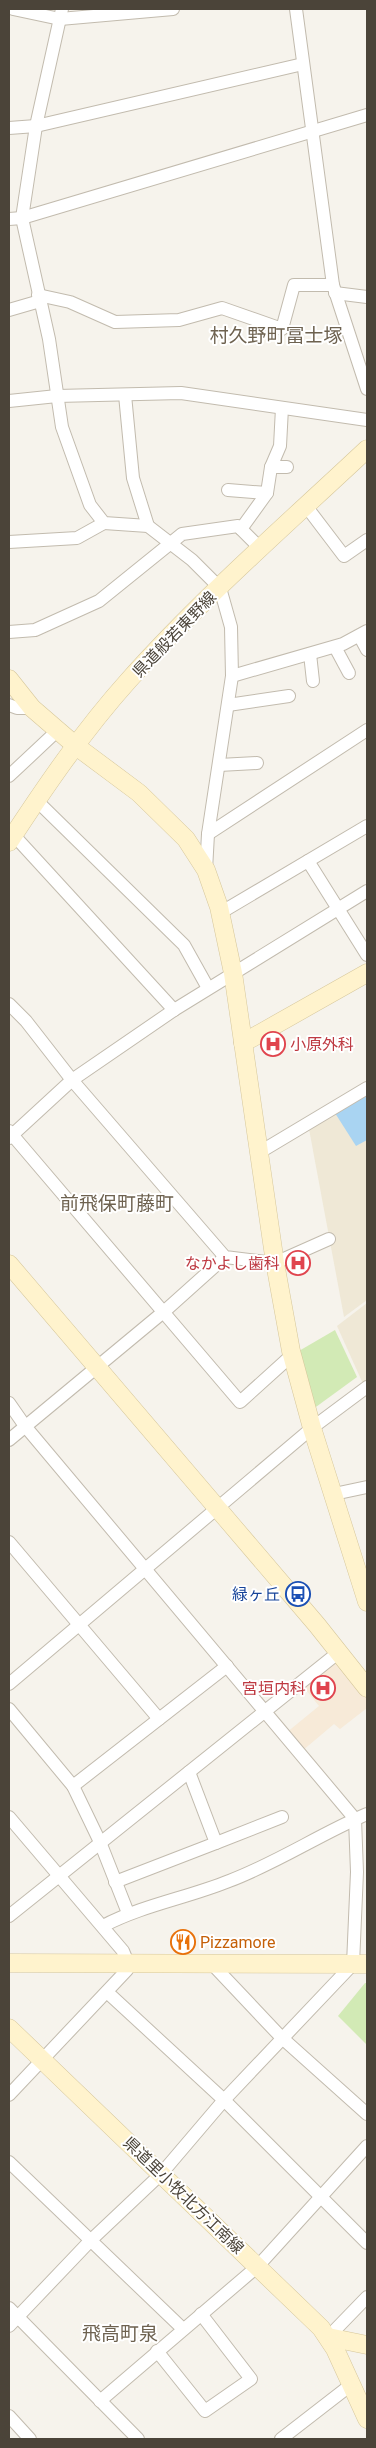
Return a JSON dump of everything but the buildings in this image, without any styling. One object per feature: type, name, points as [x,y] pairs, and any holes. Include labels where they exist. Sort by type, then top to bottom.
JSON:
[{"type":"street","points":[[13,9],[61,14],[173,9]]},
{"type":"street","points":[[296,9],[311,132],[334,289],[367,389]]},
{"type":"street","points":[[61,14],[15,219],[39,298],[49,339],[62,426],[90,505],[104,523]]},
{"type":"street","points":[[9,128],[36,126],[303,64]]},
{"type":"street","points":[[15,219],[367,115]]},
{"type":"street","points":[[9,310],[39,298],[70,302],[115,322],[179,320],[222,308],[282,329],[294,285],[334,289],[367,297]]},
{"type":"street","points":[[9,401],[57,396],[181,393],[367,420]]},
{"type":"street","points":[[125,394],[133,478],[148,526],[192,560],[220,588],[231,627],[232,676],[208,834],[206,870]]},
{"type":"street","points":[[241,529],[267,493],[271,467],[280,446],[282,408]]},
{"type":"street","name":"県道般若東野線","points":[[11,836],[76,746],[127,682],[220,588],[367,449]]},
{"type":"street","points":[[271,467],[287,467]]},
{"type":"street","points":[[228,490],[267,493]]},
{"type":"street","points":[[306,506],[344,556],[367,540]]},
{"type":"street","points":[[9,542],[77,538],[104,523],[148,526]]},
{"type":"street","points":[[9,632],[35,630],[99,601],[182,534],[238,526],[261,549]]},
{"type":"street","points":[[232,676],[335,647],[363,634],[367,650]]},
{"type":"street","points":[[335,647],[349,673]]},
{"type":"street","points":[[310,654],[313,681]]},
{"type":"street","points":[[9,679],[32,708],[76,746],[139,793],[186,839],[206,870],[220,913],[233,973],[275,1263],[292,1355],[312,1428],[366,1592]]},
{"type":"street","points":[[228,705],[289,696]]},
{"type":"street","points":[[9,705],[17,708],[32,708]]},
{"type":"street","points":[[9,776],[58,730]]},
{"type":"street","points":[[208,834],[367,730]]},
{"type":"street","points":[[219,765],[257,764]]},
{"type":"street","points":[[37,802],[184,945],[208,988]]},
{"type":"street","points":[[220,913],[367,826]]},
{"type":"street","points":[[11,836],[174,1010]]},
{"type":"street","points":[[308,862],[367,955]]},
{"type":"street","points":[[292,1355],[282,1362],[240,1402],[10,1134],[72,1080],[174,1010],[367,891]]},
{"type":"street","points":[[243,1043],[367,973]]},
{"type":"street","points":[[9,1004],[26,1021],[72,1080],[225,1257],[275,1263],[328,1238]]},
{"type":"street","points":[[260,1152],[367,1088]]},
{"type":"street","points":[[9,1440],[225,1257]]},
{"type":"street","points":[[9,1264],[339,1652],[367,1688]]},
{"type":"street","points":[[10,1680],[80,1626],[312,1428],[367,1386]]},
{"type":"street","points":[[9,1403],[25,1426],[355,1819],[360,1964],[224,2100],[161,2174],[12,2317],[138,2439]]},
{"type":"street","points":[[334,1494],[367,1487]]},
{"type":"street","points":[[9,1542],[159,1719]]},
{"type":"street","points":[[9,1916],[339,1652]]},
{"type":"street","points":[[73,1786],[227,1666]]},
{"type":"street","points":[[9,1709],[73,1786],[100,1842],[128,1913]]},
{"type":"street","points":[[189,1772],[216,1843]]},
{"type":"street","points":[[103,1926],[128,1913],[229,1882],[367,1814]]},
{"type":"street","points":[[9,1817],[103,1926],[123,1951],[128,1963],[127,1970],[9,2095]]},
{"type":"street","points":[[115,1882],[282,1817]]},
{"type":"street","points":[[9,1962],[360,1964]]},
{"type":"street","points":[[212,1964],[284,2039],[367,2114]]},
{"type":"street","points":[[107,1992],[224,2100],[367,2243]]},
{"type":"street","name":"県道里小牧北方江南線","points":[[9,2028],[330,2337],[367,2419]]},
{"type":"street","points":[[100,2401],[258,2266],[367,2146]]},
{"type":"street","points":[[9,2162],[183,2329]]},
{"type":"street","points":[[367,2297],[330,2337],[367,2345]]},
{"type":"street","points":[[157,2351],[205,2411],[251,2379],[201,2314]]},
{"type":"street","points":[[282,2439],[352,2384]]},
{"type":"street","points":[[9,2416],[30,2439]]},
{"type":"shaded area","points":[[367,1094],[367,1300],[344,1317],[309,1129]]},
{"type":"shaded area","points":[[367,1303],[367,1383],[364,1386],[337,1326]]},
{"type":"shaded area","points":[[338,1655],[367,1692],[367,1708],[340,1729],[334,1724],[302,1751],[286,1733],[319,1706],[302,1685]]},
{"type":"green space","points":[[335,1330],[357,1377],[309,1412],[292,1355]]},
{"type":"green space","points":[[365,1983],[367,1983],[367,2045],[338,2016]]},
{"type":"water","points":[[367,1093],[367,1140],[356,1146],[335,1113]]},
{"type":"place","name":"小原外科","points":[[273,1044]]},
{"type":"place","name":"なかよし歯科","points":[[298,1263]]},
{"type":"place","name":"緑ヶ丘","points":[[298,1594]]},
{"type":"place","name":"宮垣内科","points":[[323,1688]]},
{"type":"place","name":"Pizzamore","points":[[183,1942]]},
{"type":"district","name":"村久野町冨士塚","points":[[276,335]]},
{"type":"district","name":"前飛保町藤町","points":[[117,1203]]},
{"type":"district","name":"飛高町泉","points":[[120,2333]]}]
